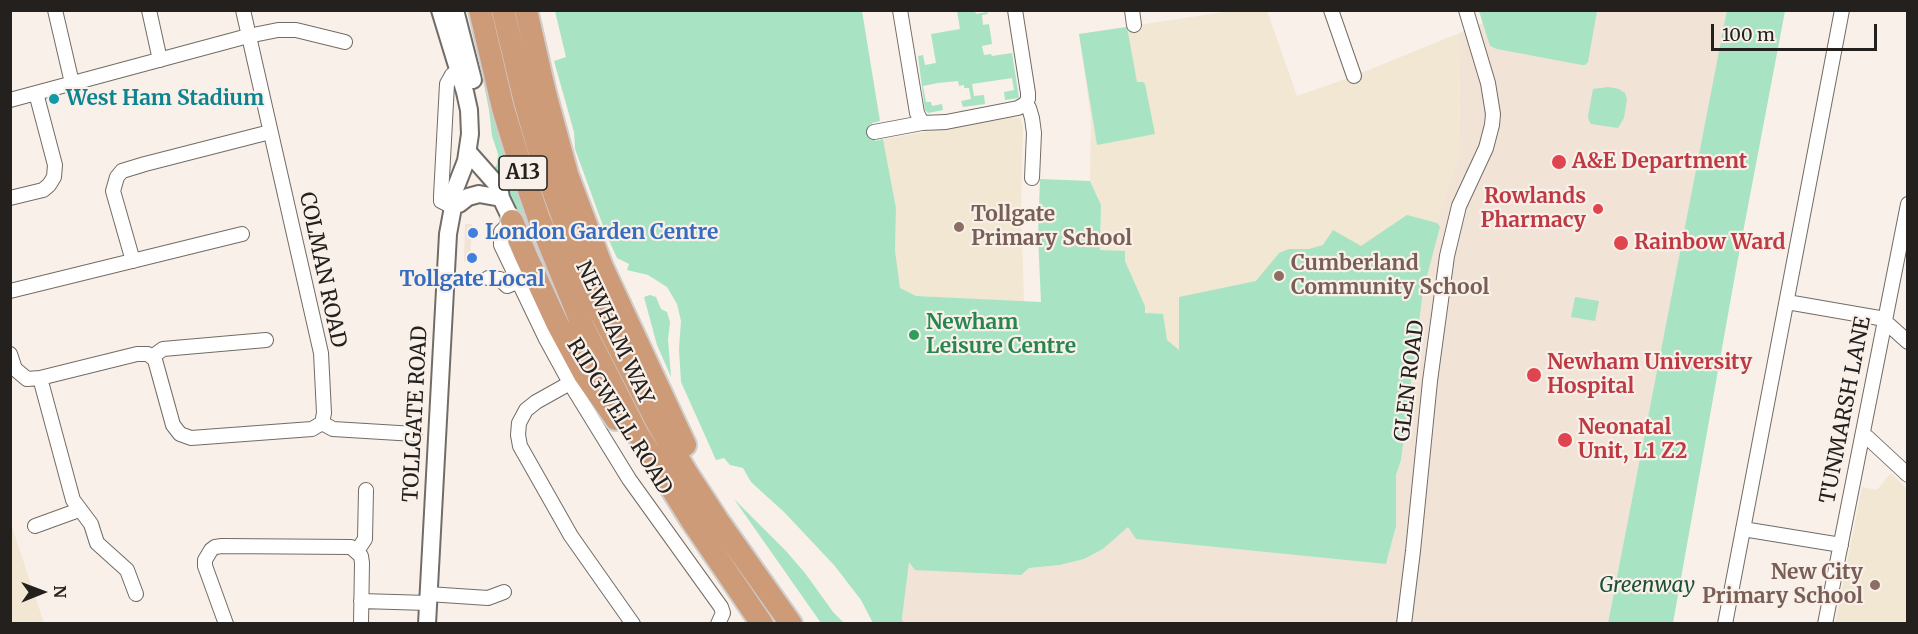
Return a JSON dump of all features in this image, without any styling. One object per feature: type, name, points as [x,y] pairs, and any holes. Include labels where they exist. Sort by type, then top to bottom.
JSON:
[{"type":"highway","name":"NEWHAM WAY","points":[[480,10],[488,51],[510,130],[539,219],[560,274],[609,381],[637,433],[692,521],[762,624]]},
{"type":"highway","name":"NEWHAM WAY","points":[[503,10],[525,102],[542,157],[580,265],[604,319],[657,422],[718,520],[791,624]]},
{"type":"highway","name":"A13","points":[[526,10],[567,174],[602,267],[718,520]]},
{"type":"highway","points":[[512,220],[557,323],[585,375],[692,521]]},
{"type":"street","points":[[55,10],[72,83]]},
{"type":"street","points":[[149,10],[160,60]]},
{"type":"street","name":"COLMAN ROAD","points":[[243,10],[321,353],[324,413],[322,423]]},
{"type":"street","name":"TOLLGATE ROAD","points":[[427,624],[448,234],[456,206],[471,176],[472,156],[469,110],[460,70],[440,10]]},
{"type":"street","name":"TOLLGATE ROAD","points":[[455,10],[480,119],[481,140],[472,156]]},
{"type":"street","points":[[900,10],[917,113],[922,123]]},
{"type":"street","points":[[874,132],[922,123],[946,122],[1018,108],[1025,104],[1028,93],[1015,10]]},
{"type":"street","points":[[1132,10],[1134,25]]},
{"type":"street","points":[[1331,10],[1354,76]]},
{"type":"street","name":"GLEN ROAD","points":[[1404,624],[1430,381],[1448,256],[1459,206],[1486,148],[1492,125],[1493,114],[1488,83],[1466,10]]},
{"type":"street","points":[[1725,624],[1842,10]]},
{"type":"street","points":[[10,100],[278,30],[296,30],[345,42]]},
{"type":"street","points":[[460,70],[452,75],[447,84],[441,201],[456,206],[479,194],[501,198]]},
{"type":"street","points":[[10,198],[43,190],[54,177],[55,165],[36,93]]},
{"type":"street","points":[[1025,104],[1029,108],[1034,133],[1032,178]]},
{"type":"street","points":[[133,261],[113,191],[117,177],[122,171],[270,132]]},
{"type":"street","points":[[472,156],[499,187],[501,198],[512,220]]},
{"type":"street","name":"TUNMARSH LANE","points":[[1826,624],[1907,208]]},
{"type":"street","name":"RIDGWELL ROAD","points":[[512,220],[503,228],[501,244],[570,383],[629,479],[721,607],[723,623]]},
{"type":"street","points":[[10,291],[242,234]]},
{"type":"street","points":[[488,278],[500,279],[507,286],[519,281]]},
{"type":"street","points":[[1787,302],[1884,321],[1908,342]]},
{"type":"street","points":[[152,357],[162,349],[266,340]]},
{"type":"street","points":[[10,354],[15,369],[27,379],[40,378],[137,354],[143,353],[152,357],[155,360],[173,425],[180,434],[190,438],[312,429],[322,423],[333,429],[415,434]]},
{"type":"street","points":[[40,378],[73,500],[90,524],[97,543],[128,570],[136,594]]},
{"type":"street","points":[[570,383],[526,410],[519,423],[520,446],[571,536],[633,624]]},
{"type":"street","points":[[1862,436],[1867,437],[1908,475]]},
{"type":"street","points":[[357,551],[365,539],[366,490]]},
{"type":"street","points":[[35,526],[79,510]]},
{"type":"street","points":[[1743,529],[1841,545]]},
{"type":"street","points":[[226,624],[205,566],[207,555],[215,547],[351,547],[357,551],[362,563],[361,624]]},
{"type":"street","points":[[361,601],[488,598],[504,592]]},
{"type":"shaded area","name":"Cumberland Community School","points":[[1231,11],[1267,11],[1297,96],[1354,76],[1457,34],[1460,43],[1459,158],[1437,223],[1440,227],[1423,291],[1401,460],[1396,475],[1396,526],[1386,564],[1136,539],[1159,442],[1145,306],[1125,261],[1100,250],[1101,205],[1090,181],[1091,118],[1079,34]]},
{"type":"shaded area","name":"Newham University Hospital","points":[[1479,11],[1727,11],[1608,623],[903,624],[908,562],[1029,568],[1060,565],[1084,559],[1103,549],[1128,526],[1136,539],[1386,564],[1396,526],[1396,475],[1401,460],[1423,291],[1439,227],[1437,223],[1459,158],[1460,43],[1457,34],[1483,23]]},
{"type":"shaded area","name":"Tollgate Primary School","points":[[1020,118],[1023,126],[1021,208],[1024,302],[888,296],[895,251],[896,208],[883,139]]},
{"type":"shaded area","points":[[465,224],[472,224],[470,262],[464,262]]},
{"type":"shaded area","name":"New City Primary School","points":[[1891,473],[1907,489],[1907,623],[1835,624],[1862,487],[1877,490]]},
{"type":"shaded area","points":[[10,521],[44,623],[11,623]]},
{"type":"green space","name":"Greenway","points":[[1727,10],[1785,11],[1673,623],[1608,623]]},
{"type":"green space","points":[[555,11],[862,11],[880,121],[872,123],[874,136],[875,141],[883,139],[896,208],[895,251],[900,288],[916,296],[1041,302],[1038,236],[1040,179],[1090,181],[1101,205],[1100,250],[1125,251],[1125,261],[1145,306],[1145,313],[1163,314],[1167,340],[1179,350],[1179,297],[1256,281],[1279,253],[1289,249],[1309,249],[1323,245],[1333,230],[1361,246],[1407,215],[1437,223],[1440,227],[1423,291],[1401,460],[1396,475],[1396,526],[1386,564],[1136,539],[1128,527],[1103,549],[1084,559],[1060,565],[1029,568],[1021,575],[915,570],[909,562],[903,623],[873,623],[861,600],[834,565],[784,512],[751,482],[743,468],[730,465],[724,458],[716,460],[681,382],[679,349],[681,321],[677,304],[667,287],[648,275],[627,270],[629,264],[617,258],[575,149],[574,132],[554,61],[566,57]]},
{"type":"green space","points":[[957,11],[975,11],[976,14],[987,12],[988,14],[982,15],[983,25],[989,24],[992,44],[982,46],[984,55],[1012,53],[1019,98],[1005,100],[1004,92],[1014,90],[1012,78],[972,84],[974,96],[984,95],[985,104],[963,107],[961,101],[971,99],[969,88],[964,88],[964,85],[959,86],[958,81],[938,83],[923,86],[926,102],[931,102],[932,106],[942,104],[943,110],[928,113],[925,110],[918,56],[923,55],[925,65],[936,63],[931,34],[960,29]]},
{"type":"green space","points":[[1479,11],[1597,11],[1588,62],[1582,65],[1490,46]]},
{"type":"green space","points":[[1127,27],[1137,82],[1145,84],[1155,134],[1097,145],[1079,34]]},
{"type":"green space","points":[[478,54],[509,168],[528,223],[577,341],[493,171],[497,164],[498,154],[492,136]]},
{"type":"green space","points":[[1608,87],[1619,89],[1625,93],[1627,99],[1624,118],[1618,128],[1591,124],[1589,121],[1593,89]]},
{"type":"green space","points":[[650,295],[656,297],[661,309],[667,312],[670,322],[668,339],[671,377],[657,345],[644,297]]},
{"type":"green space","points":[[1575,297],[1599,301],[1595,321],[1571,317]]},
{"type":"green space","points":[[734,499],[786,551],[844,623],[821,623]]},
{"type":"place","name":"West Ham Stadium","points":[[54,99]]},
{"type":"place","name":"A&E Department","points":[[1559,162]]},
{"type":"place","name":"Rowlands Pharmacy","points":[[1598,209]]},
{"type":"place","name":"Tollgate Primary School","points":[[959,227]]},
{"type":"place","name":"London Garden Centre","points":[[473,233]]},
{"type":"place","name":"Rainbow Ward","points":[[1621,243]]},
{"type":"place","name":"Tollgate Local","points":[[472,258]]},
{"type":"place","name":"Cumberland Community School","points":[[1279,276]]},
{"type":"place","name":"Newham Leisure Centre","points":[[914,335]]},
{"type":"place","name":"Newham University Hospital","points":[[1534,375]]},
{"type":"place","name":"Neonatal Unit, L1 Z2","points":[[1565,440]]},
{"type":"place","name":"New City Primary School","points":[[1875,585]]}]
